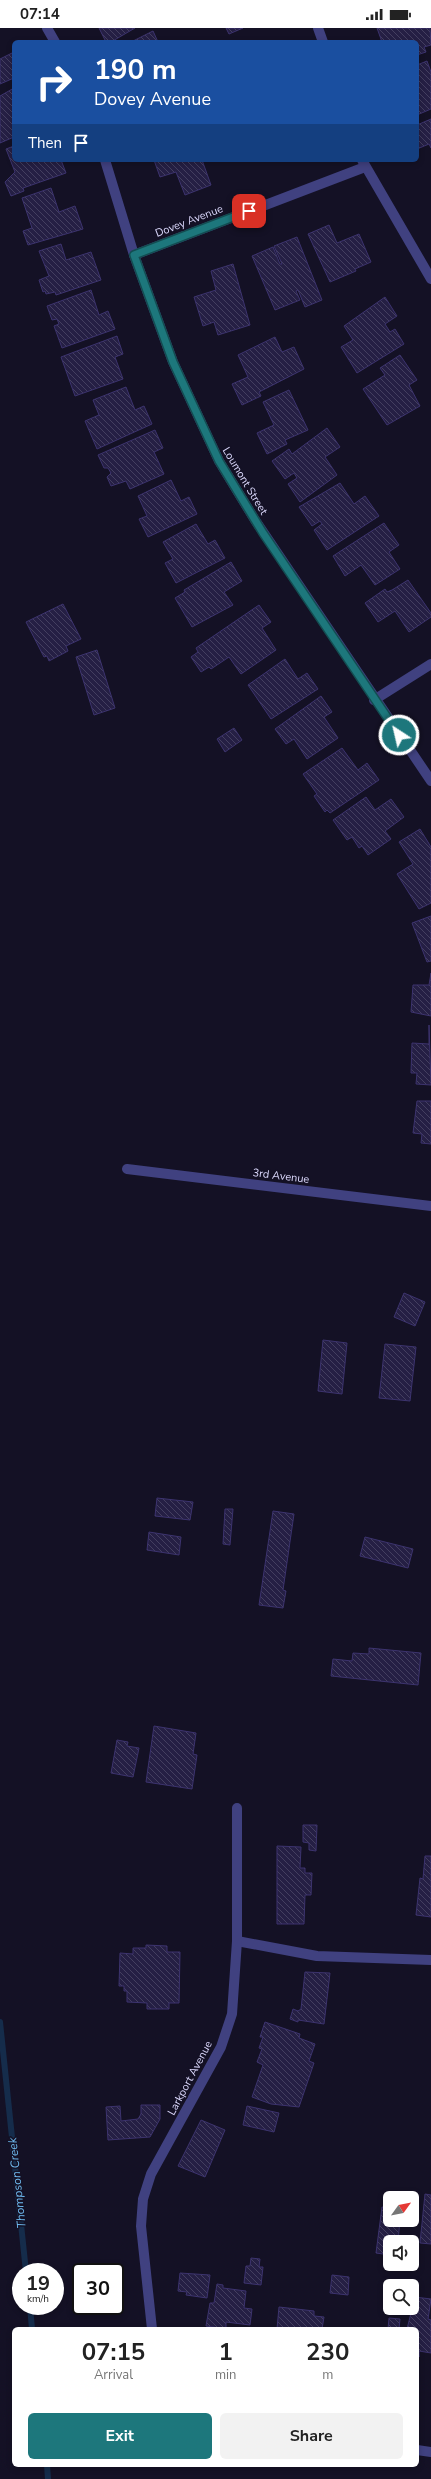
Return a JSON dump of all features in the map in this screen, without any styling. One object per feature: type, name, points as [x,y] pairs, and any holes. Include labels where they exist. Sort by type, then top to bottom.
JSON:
[{"type":"street","points":[[47,28],[54,40]]},
{"type":"street","points":[[318,28],[322,40]]},
{"type":"street","name":"Loumont Street","points":[[106,162],[134,255],[173,362],[219,461],[255,520],[374,700],[431,781]]},
{"type":"street","points":[[363,164],[431,279]]},
{"type":"street","name":"Dovey Avenue","points":[[134,255],[363,164]]},
{"type":"street","points":[[374,700],[431,664]]},
{"type":"street","name":"3rd Avenue","points":[[127,1169],[431,1206]]},
{"type":"street","name":"Larkport Avenue","points":[[152,2327],[141,2226],[143,2199],[151,2174],[221,2047],[232,2014],[237,1941],[237,1808]]},
{"type":"street","points":[[237,1941],[317,1956],[431,1960]]},
{"type":"street","points":[[419,2450],[431,2452]]},
{"type":"building","points":[[99,28],[135,28],[114,40],[105,40]]},
{"type":"building","points":[[226,28],[243,28],[229,34]]},
{"type":"building","points":[[377,28],[430,28],[431,45],[424,47],[426,52],[419,54],[419,40],[381,40]]},
{"type":"building","points":[[153,31],[157,40],[135,40]]},
{"type":"building","points":[[12,53],[12,79],[0,84],[0,59]]},
{"type":"building","points":[[427,61],[431,72],[431,109],[419,114],[419,64]]},
{"type":"building","points":[[12,89],[12,138],[0,143],[0,96]]},
{"type":"building","points":[[431,119],[431,148],[429,144],[419,148],[419,124]]},
{"type":"building","points":[[12,147],[12,162],[62,162],[66,173],[23,188],[24,191],[11,196],[5,182],[15,172],[6,149]]},
{"type":"building","points":[[155,162],[203,162],[211,185],[185,195],[176,172],[160,177]]},
{"type":"building","points":[[51,188],[59,212],[75,206],[83,229],[28,245],[23,231],[32,228],[22,198]]},
{"type":"building","points":[[329,225],[337,243],[359,234],[371,262],[355,269],[356,271],[330,282],[308,234]]},
{"type":"building","points":[[297,237],[322,300],[305,307],[298,290],[296,291],[300,300],[275,310],[252,256],[273,247],[280,264],[282,264],[274,246]]},
{"type":"building","points":[[61,244],[66,260],[91,252],[101,280],[56,295],[55,292],[46,294],[45,291],[43,292],[39,280],[49,276],[39,251]]},
{"type":"building","points":[[233,264],[250,325],[218,335],[214,322],[203,326],[194,297],[216,290],[211,271]]},
{"type":"building","points":[[91,290],[99,315],[108,311],[115,329],[62,348],[54,326],[59,324],[57,319],[52,320],[47,306]]},
{"type":"building","points":[[385,297],[397,316],[385,324],[390,332],[395,329],[404,344],[357,373],[341,347],[353,340],[344,326]]},
{"type":"building","points":[[117,336],[123,354],[115,357],[123,379],[75,396],[61,357]]},
{"type":"building","points":[[275,337],[282,352],[294,347],[304,369],[259,392],[261,396],[242,405],[232,384],[248,377],[238,355]]},
{"type":"building","points":[[400,355],[417,380],[409,385],[420,406],[387,425],[363,389],[385,375],[380,368]]},
{"type":"building","points":[[126,387],[135,410],[144,406],[152,424],[97,449],[85,421],[99,415],[93,400]]},
{"type":"building","points":[[289,390],[308,430],[285,440],[287,444],[267,454],[257,433],[274,425],[263,402]]},
{"type":"building","points":[[327,428],[340,447],[325,457],[337,475],[300,502],[288,484],[297,478],[294,473],[285,479],[272,461],[289,449],[292,454]]},
{"type":"building","points":[[155,430],[163,448],[154,452],[164,474],[130,489],[126,481],[111,486],[107,477],[111,473],[108,468],[104,468],[98,455]]},
{"type":"building","points":[[171,480],[181,501],[189,497],[197,514],[148,537],[139,519],[147,516],[138,496]]},
{"type":"building","points":[[340,483],[354,504],[365,496],[379,516],[327,550],[314,530],[322,524],[320,521],[312,526],[299,507]]},
{"type":"building","points":[[384,523],[399,545],[389,552],[400,569],[375,585],[361,565],[345,576],[333,556]]},
{"type":"building","points":[[196,524],[208,544],[215,540],[225,558],[176,583],[165,563],[173,559],[163,542]]},
{"type":"building","points":[[231,562],[242,581],[224,592],[233,605],[192,627],[175,598],[185,592],[184,590]]},
{"type":"building","points":[[408,580],[431,613],[431,617],[409,632],[395,611],[378,622],[365,603],[385,589],[387,592]]},
{"type":"building","points":[[63,604],[81,639],[66,646],[68,651],[49,661],[47,656],[44,657],[26,622]]},
{"type":"building","points":[[259,605],[271,622],[262,628],[276,650],[241,674],[229,657],[211,669],[209,667],[201,672],[191,657],[198,652],[196,648]]},
{"type":"building","points":[[97,650],[115,708],[94,715],[76,657]]},
{"type":"building","points":[[285,659],[298,679],[307,673],[318,689],[271,719],[248,685]]},
{"type":"building","points":[[321,696],[332,712],[324,717],[338,738],[307,759],[294,739],[286,744],[275,729]]},
{"type":"building","points":[[234,728],[242,740],[225,752],[217,739]]},
{"type":"building","points":[[342,748],[358,770],[367,763],[379,780],[330,813],[327,810],[325,812],[314,796],[317,794],[303,774]]},
{"type":"building","points":[[366,797],[375,810],[391,799],[404,817],[385,831],[391,839],[368,855],[362,846],[359,848],[352,837],[347,840],[333,820]]},
{"type":"building","points":[[420,829],[431,847],[431,903],[419,909],[397,874],[413,864],[399,842]]},
{"type":"building","points":[[431,916],[431,961],[427,962],[412,923]]},
{"type":"building","points":[[431,973],[431,1016],[411,1012],[413,985],[429,985]]},
{"type":"building","points":[[429,1025],[431,1085],[416,1084],[417,1073],[411,1073],[412,1043],[429,1044]]},
{"type":"building","points":[[417,1101],[431,1101],[431,1144],[421,1143],[422,1134],[413,1133]]},
{"type":"building","points":[[404,1293],[425,1302],[415,1326],[394,1317]]},
{"type":"building","points":[[323,1340],[347,1343],[342,1394],[318,1391]]},
{"type":"building","points":[[385,1344],[416,1347],[410,1401],[379,1398]]},
{"type":"building","points":[[157,1498],[193,1502],[190,1520],[155,1516]]},
{"type":"building","points":[[225,1509],[233,1509],[230,1545],[223,1544]]},
{"type":"building","points":[[273,1511],[294,1514],[283,1590],[286,1591],[283,1608],[259,1605]]},
{"type":"building","points":[[149,1532],[181,1537],[179,1555],[147,1550]]},
{"type":"building","points":[[365,1537],[413,1549],[408,1568],[360,1556]]},
{"type":"building","points":[[369,1648],[421,1653],[418,1685],[331,1676],[333,1659],[352,1661],[353,1653],[369,1654]]},
{"type":"building","points":[[154,1726],[196,1733],[193,1754],[197,1755],[192,1789],[146,1782]]},
{"type":"building","points":[[117,1740],[128,1742],[127,1746],[139,1748],[133,1777],[111,1773]]},
{"type":"building","points":[[303,1825],[317,1825],[316,1851],[309,1850],[309,1843],[303,1842]]},
{"type":"building","points":[[277,1846],[301,1847],[300,1868],[305,1868],[305,1873],[312,1873],[311,1895],[305,1895],[304,1924],[277,1924]]},
{"type":"building","points":[[425,1856],[431,1856],[431,1917],[416,1915],[420,1878],[423,1879]]},
{"type":"building","points":[[146,1945],[167,1946],[167,1952],[180,1952],[179,2003],[169,2003],[169,2009],[147,2009],[147,2003],[127,2002],[127,1991],[124,1991],[124,1986],[119,1986],[120,1953],[133,1954],[133,1948],[146,1948]]},
{"type":"building","points":[[305,1972],[330,1973],[324,2024],[298,2020],[298,2022],[290,2019],[293,2009],[298,2011],[301,2009]]},
{"type":"building","points":[[265,2022],[300,2034],[299,2038],[315,2044],[309,2061],[314,2063],[299,2107],[271,2104],[252,2097],[263,2065],[257,2062],[262,2049],[259,2048],[263,2037],[260,2037]]},
{"type":"building","points":[[141,2105],[160,2105],[160,2119],[150,2137],[108,2140],[106,2107],[120,2106],[121,2121],[138,2119],[141,2114]]},
{"type":"building","points":[[247,2106],[279,2113],[274,2132],[243,2125]]},
{"type":"building","points":[[201,2120],[225,2130],[205,2177],[178,2166]]},
{"type":"building","points":[[425,2194],[431,2195],[431,2244],[420,2243]]},
{"type":"building","points":[[383,2207],[383,2227],[399,2227],[399,2235],[383,2235],[383,2254],[376,2253]]},
{"type":"building","points":[[251,2258],[260,2259],[259,2267],[263,2267],[261,2285],[244,2283],[246,2266],[250,2266]]},
{"type":"building","points":[[180,2273],[210,2275],[207,2298],[186,2295],[187,2292],[178,2291]]},
{"type":"building","points":[[332,2275],[349,2277],[348,2295],[330,2293]]},
{"type":"building","points":[[217,2284],[223,2285],[223,2288],[246,2291],[244,2308],[252,2309],[250,2325],[226,2322],[226,2327],[206,2326],[210,2303],[214,2303]]},
{"type":"building","points":[[419,2298],[431,2299],[428,2319],[431,2320],[431,2353],[419,2351],[419,2327],[408,2327],[410,2315],[419,2315]]},
{"type":"building","points":[[279,2307],[314,2311],[314,2316],[324,2317],[322,2327],[277,2327]]},
{"type":"building","points":[[389,2318],[400,2319],[399,2327],[388,2327]]},
{"type":"waterway","name":"Thompson Creek","points":[[0,2022],[25,2263]]},
{"type":"waterway","name":"Thompson Creek","points":[[31,2315],[32,2327]]},
{"type":"waterway","name":"Thompson Creek","points":[[47,2467],[48,2479]]},
{"type":"route","points":[[249,211],[134,255],[173,362],[197,418],[219,461],[263,533],[399,735]]}]
